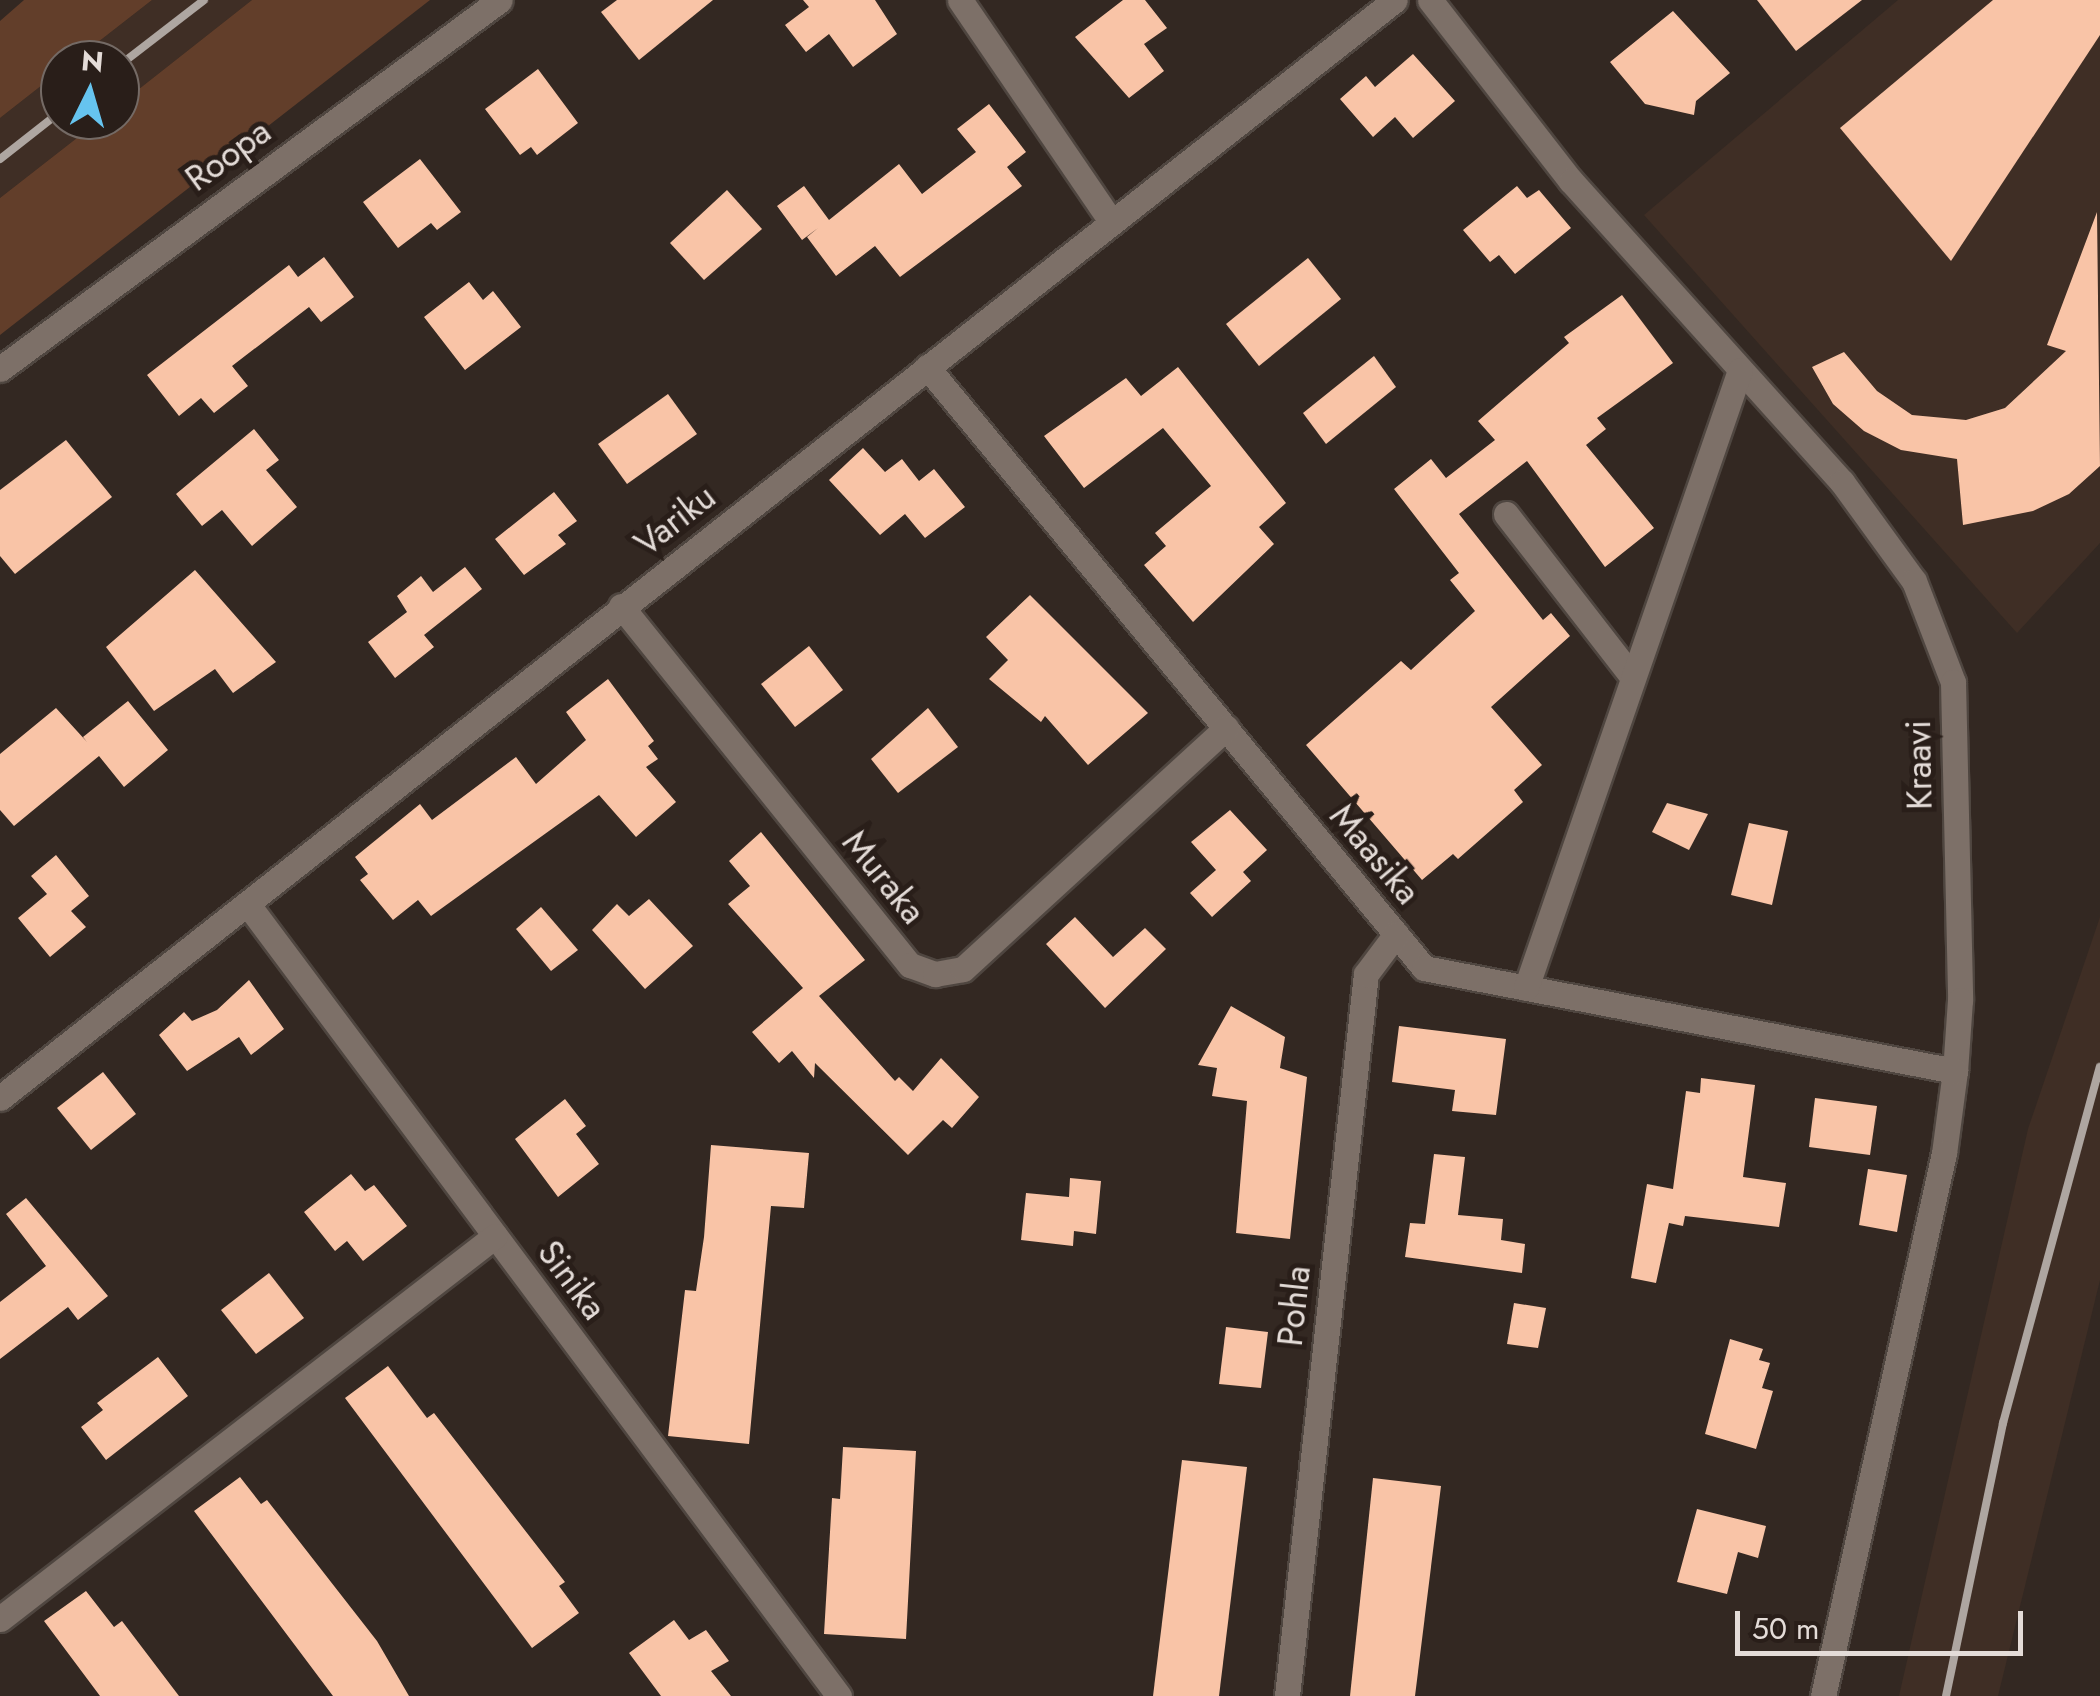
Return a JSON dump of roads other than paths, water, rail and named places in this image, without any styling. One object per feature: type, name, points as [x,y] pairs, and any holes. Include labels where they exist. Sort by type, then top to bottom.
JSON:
[{"type":"street","name":"Roopa","points":[[0,370],[500,0]]},
{"type":"street","points":[[960,0],[1110,220]]},
{"type":"street","name":"Variku","points":[[0,1098],[249,906],[1110,220],[1395,0]]},
{"type":"street","name":"Kraavi","points":[[1430,0],[1571,181],[1842,482],[1914,581],[1952,682],[1960,1000],[1956,1071],[1944,1153],[1823,1696]]},
{"type":"street","name":"Maasika","points":[[926,368],[1424,968],[1956,1071]]},
{"type":"street","points":[[1526,988],[1740,370]]},
{"type":"street","points":[[1506,514],[1633,678]]},
{"type":"street","name":"Muraka","points":[[621,606],[910,965],[935,974],[963,970],[1226,728]]},
{"type":"street","name":"Sinika","points":[[249,906],[839,1696]]},
{"type":"street","name":"Pohla","points":[[1287,1696],[1366,974],[1396,934]]},
{"type":"street","points":[[0,1619],[495,1236]]},
{"type":"railway","points":[[140,50],[204,0]]},
{"type":"railway","points":[[0,159],[40,128]]},
{"type":"railway","points":[[1946,1696],[2003,1423],[2100,1067]]}]
